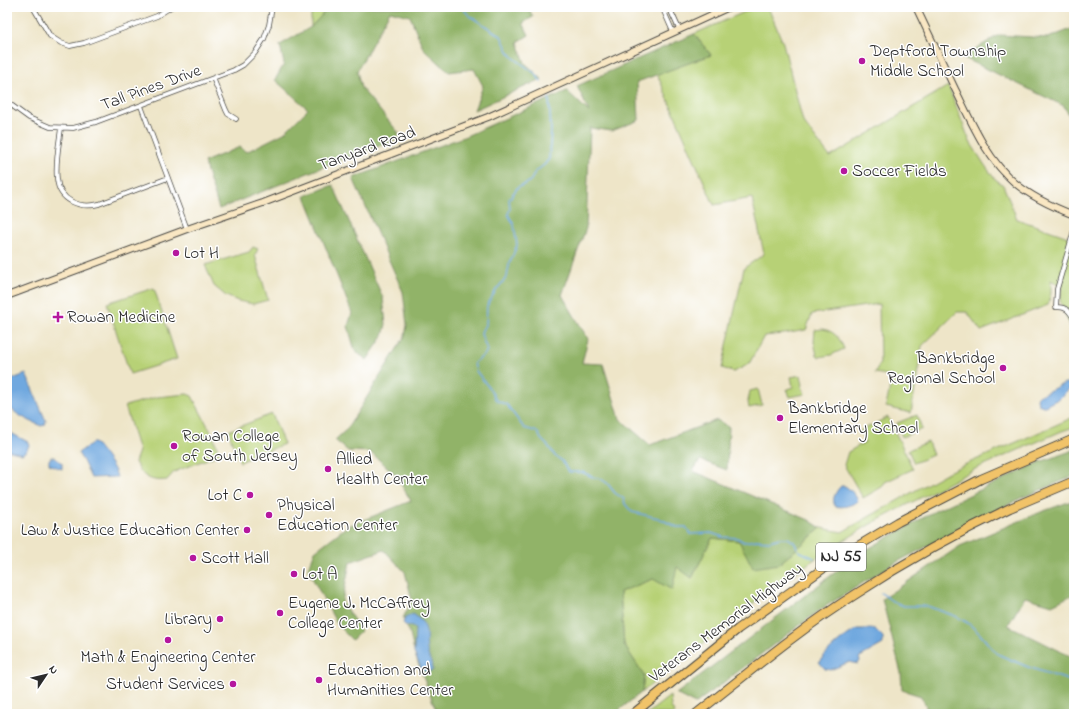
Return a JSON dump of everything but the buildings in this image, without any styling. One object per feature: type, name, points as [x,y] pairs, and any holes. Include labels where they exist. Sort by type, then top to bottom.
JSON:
[{"type":"highway","name":"Veterans Memorial Highway","points":[[633,714],[738,629],[848,552],[898,522],[981,479],[1074,439]]},
{"type":"highway","name":"NJ 55","points":[[696,714],[803,631],[855,594],[947,540],[1009,509],[1074,481]]},
{"type":"highway","points":[[1060,487],[1066,488],[1074,485]]},
{"type":"street","points":[[33,7],[50,36],[61,43],[70,46],[84,43],[157,16],[171,7]]},
{"type":"street","name":"Tall Pines Drive","points":[[7,102],[36,122],[50,127],[60,128],[85,126],[141,106],[234,70],[242,65],[255,52],[266,35],[272,7]]},
{"type":"street","points":[[662,7],[676,31]]},
{"type":"street","points":[[669,7],[676,31]]},
{"type":"street","name":"Tanyard Road","points":[[7,296],[488,117],[729,7]]},
{"type":"street","points":[[916,7],[978,136],[995,163],[1015,183],[1032,196],[1074,215]]},
{"type":"street","points":[[213,78],[228,114],[236,119]]},
{"type":"street","points":[[141,106],[187,229]]},
{"type":"street","points":[[60,128],[57,180],[62,193],[73,203],[85,206],[99,204],[168,178]]},
{"type":"street","points":[[1074,230],[1057,289],[1056,307],[1068,309],[1074,319]]},
{"type":"green space","points":[[311,7],[329,7],[311,27]]},
{"type":"green space","points":[[329,7],[528,7],[533,17],[523,23],[529,35],[518,42],[525,63],[542,79],[474,110],[483,86],[474,69],[449,72],[423,48],[410,16],[390,11],[357,71],[361,88],[398,132],[399,139],[335,162],[219,209],[204,162],[240,147],[246,152],[284,133],[308,109],[275,80],[284,64],[280,45],[311,27]]},
{"type":"green space","name":"Soccer Fields","points":[[756,7],[768,7],[783,43],[803,122],[830,157],[948,86],[970,142],[994,178],[1003,185],[1017,219],[1071,238],[1074,227],[1074,336],[1060,301],[1062,287],[1051,280],[1051,293],[1048,305],[981,331],[967,312],[957,312],[922,346],[911,413],[886,407],[892,376],[875,373],[880,363],[879,304],[812,314],[806,330],[764,336],[749,364],[734,372],[722,368],[744,268],[764,254],[752,198],[714,205],[657,74],[711,55],[694,34]]},
{"type":"green space","points":[[1074,28],[1074,125],[1064,106],[962,57],[999,35],[1048,38]]},
{"type":"green space","points":[[694,34],[711,55],[637,82],[639,120],[612,131],[590,128],[586,228],[562,295],[588,339],[582,363],[603,364],[620,419],[650,445],[717,420],[729,427],[727,470],[700,460],[693,471],[809,520],[821,528],[779,564],[753,568],[739,541],[712,538],[692,578],[677,567],[672,590],[653,579],[620,592],[624,645],[644,675],[642,692],[614,714],[410,714],[436,710],[403,618],[412,600],[405,572],[384,550],[350,562],[342,602],[361,631],[352,640],[338,626],[308,570],[315,551],[346,527],[411,501],[395,474],[370,452],[348,451],[335,440],[347,429],[405,336],[407,325],[403,292],[353,178],[466,136],[567,91],[589,112],[577,86]]},
{"type":"green space","points":[[333,185],[383,298],[386,324],[383,336],[367,360],[355,351],[348,326],[352,313],[305,196]]},
{"type":"green space","points":[[253,247],[258,249],[255,255],[268,300],[253,304],[238,301],[226,296],[214,286],[205,265],[249,252]]},
{"type":"green space","points":[[154,288],[177,359],[130,374],[107,303]]},
{"type":"green space","points":[[823,329],[830,331],[836,336],[844,349],[831,355],[819,357],[817,355],[814,342],[815,330]]},
{"type":"green space","points":[[801,375],[802,386],[805,394],[790,397],[787,389],[793,387],[791,377]]},
{"type":"green space","points":[[758,389],[762,405],[749,408],[748,401],[750,391]]},
{"type":"green space","points":[[187,394],[192,396],[212,434],[220,454],[174,472],[167,480],[151,479],[144,475],[135,462],[139,451],[125,406],[157,397]]},
{"type":"green space","points":[[272,414],[284,444],[240,462],[228,431]]},
{"type":"green space","points":[[917,415],[922,429],[902,437],[897,423]]},
{"type":"green space","points":[[888,417],[913,469],[885,482],[882,487],[863,498],[844,465],[848,452],[865,442],[860,431]]},
{"type":"green space","points":[[1074,417],[1074,427],[975,469],[869,525],[819,556],[756,601],[642,692],[644,675],[624,645],[620,592],[653,579],[677,566],[692,578],[712,538],[739,541],[779,564],[821,528],[842,532],[948,472]]},
{"type":"green space","points":[[928,442],[933,455],[914,463],[908,450]]},
{"type":"green space","points":[[1074,450],[1074,476],[1021,498],[893,564],[821,609],[695,704],[676,694],[859,554],[935,511],[1040,462]]},
{"type":"green space","points":[[1074,500],[1074,594],[1052,605],[1025,597],[1008,625],[1074,658],[1074,714],[926,714],[926,706],[921,696],[902,690],[901,673],[882,599],[960,546],[1041,512]]},
{"type":"green space","points":[[670,696],[671,707],[675,714],[647,714]]},
{"type":"water","points":[[26,374],[46,421],[45,425],[41,426],[21,416],[12,410],[7,403],[7,381]]},
{"type":"water","points":[[1065,383],[1069,383],[1071,387],[1060,398],[1045,406],[1038,404],[1038,396]]},
{"type":"water","points":[[7,431],[28,442],[29,445],[27,450],[22,454],[7,450]]},
{"type":"water","points":[[92,443],[95,443],[105,455],[117,477],[91,478],[78,453]]},
{"type":"water","points":[[51,457],[54,457],[62,463],[62,469],[49,464]]},
{"type":"water","points":[[841,486],[845,486],[849,489],[858,501],[846,506],[835,506],[834,498]]},
{"type":"water","points":[[413,614],[423,623],[425,628],[427,648],[433,670],[428,672],[422,670],[414,653],[415,629],[403,623],[405,618]]},
{"type":"water","points":[[857,629],[875,629],[883,637],[883,644],[860,657],[858,664],[850,662],[830,670],[825,669],[819,662],[827,652]]},
{"type":"waterway","points":[[461,7],[470,16],[501,36],[508,51],[514,58],[536,74],[541,82]]},
{"type":"waterway","points":[[549,98],[551,131],[549,159],[535,172],[531,180],[518,187],[509,199],[510,209],[508,214],[514,225],[517,245],[509,265],[507,277],[496,290],[487,306],[486,325],[481,334],[487,350],[485,354],[474,363],[476,371],[490,389],[496,400],[507,405],[524,428],[538,433],[555,456],[562,461],[568,471],[582,472],[601,479],[607,483],[615,493],[624,499],[625,504],[632,512],[658,518],[677,527],[686,527],[691,534],[711,533],[723,537],[737,538],[744,542],[756,540],[769,541],[780,538],[788,538],[794,542],[799,551],[814,558]]},
{"type":"waterway","points":[[881,593],[892,601],[904,606],[927,606],[955,616],[968,623],[979,633],[996,653],[1028,667],[1074,682]]},
{"type":"place","name":"Deptford Township Middle School","points":[[862,61]]},
{"type":"place","name":"Soccer Fields","points":[[844,171]]},
{"type":"place","name":"Lot H","points":[[176,253]]},
{"type":"place","name":"Rowan Medicine","points":[[58,317]]},
{"type":"place","name":"Bankbridge Regional School","points":[[1003,368]]},
{"type":"place","name":"Bankbridge Elementary School","points":[[780,418]]},
{"type":"place","name":"Rowan College of South Jersey","points":[[174,446]]},
{"type":"place","name":"Allied Health Center","points":[[328,469]]},
{"type":"place","name":"Lot C","points":[[250,495]]},
{"type":"place","name":"Physical Education Center","points":[[269,515]]},
{"type":"place","name":"Law & Justice Education Center","points":[[247,530]]},
{"type":"place","name":"Scott Hall","points":[[193,558]]},
{"type":"place","name":"Lot A","points":[[294,574]]},
{"type":"place","name":"Eugene J. McCaffrey College Center","points":[[280,613]]},
{"type":"place","name":"Library","points":[[220,619]]},
{"type":"place","name":"Math & Engineering Center","points":[[168,640]]},
{"type":"place","name":"Education and Humanities Center","points":[[319,680]]},
{"type":"place","name":"Student Services","points":[[233,684]]}]
